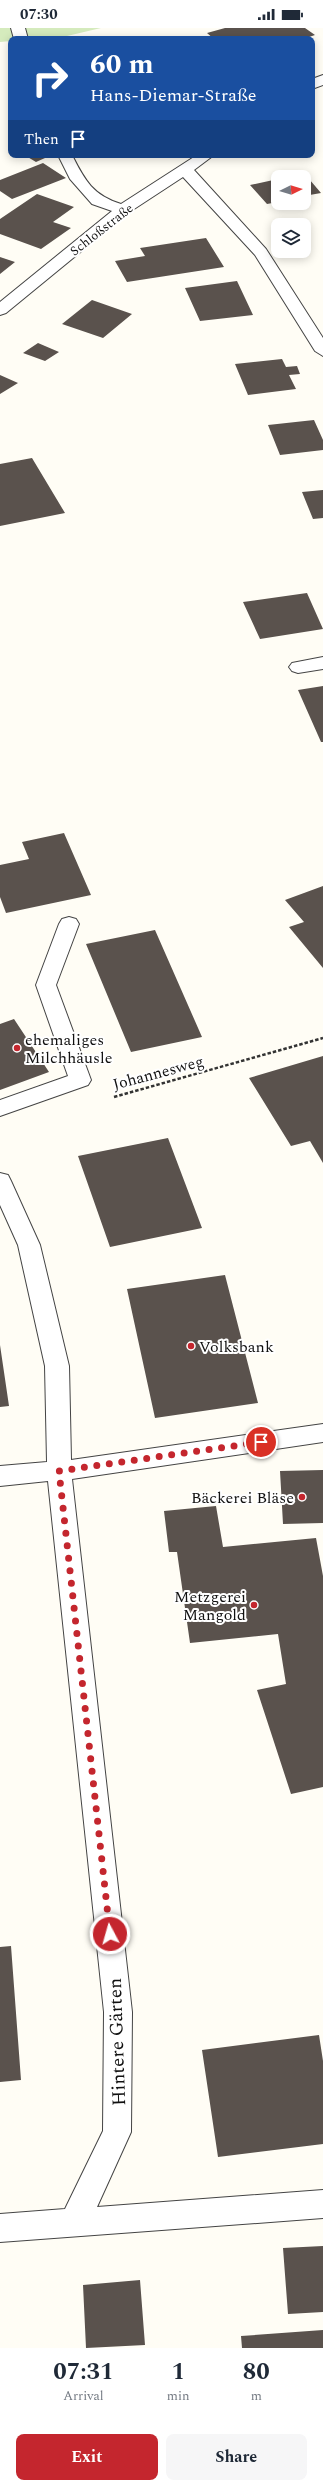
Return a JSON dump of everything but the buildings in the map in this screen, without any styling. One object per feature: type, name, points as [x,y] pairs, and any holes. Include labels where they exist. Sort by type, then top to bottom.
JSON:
[{"type":"street","points":[[66,158],[75,176],[97,201],[123,210]]},
{"type":"street","name":"Schloßstraße","points":[[0,310],[123,210],[203,158]]},
{"type":"street","points":[[185,170],[261,252],[323,351]]},
{"type":"street","points":[[298,667],[323,663]]},
{"type":"street","points":[[0,1108],[80,1080],[46,985],[69,924]]},
{"type":"street","name":"Hintere Gärten","points":[[0,1181],[29,1245],[57,1366],[59,1471],[118,2012],[117,2132],[74,2223]]},
{"type":"street","points":[[0,1476],[59,1471],[323,1433]]},
{"type":"street","points":[[0,2228],[323,2204]]},
{"type":"path","name":"Johannesweg","points":[[106,1099],[323,1038]]},
{"type":"green space","points":[[0,28],[101,28],[67,36],[8,36],[8,41],[0,42]]},
{"type":"place","name":"ehemaliges Milchhäusle","points":[[17,1048]]},
{"type":"place","name":"Volksbank","points":[[191,1346]]},
{"type":"place","name":"Bäckerei Bläse","points":[[302,1497]]},
{"type":"place","name":"Metzgerei Mangold","points":[[254,1605]]},
{"type":"route","points":[[110,1934],[59,1471],[261,1442]]}]
